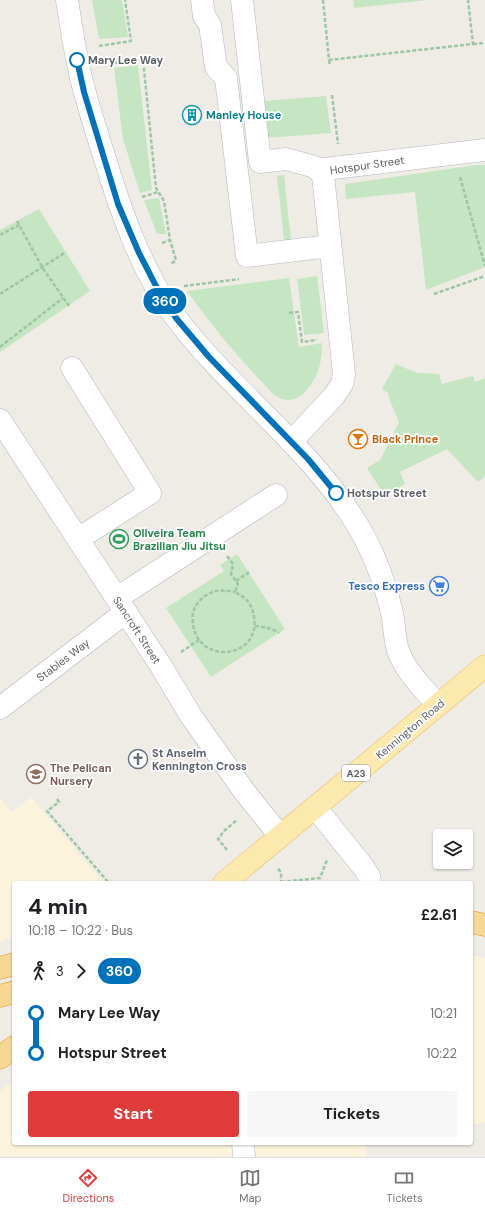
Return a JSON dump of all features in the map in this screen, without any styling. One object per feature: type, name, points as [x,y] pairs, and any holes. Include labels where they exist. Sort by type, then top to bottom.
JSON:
[{"type":"highway","points":[[473,922],[485,925]]},
{"type":"highway","points":[[0,968],[12,965]]},
{"type":"highway","points":[[0,996],[12,993]]},
{"type":"highway","points":[[0,1058],[12,1049]]},
{"type":"main road","name":"Kennington Road","points":[[226,881],[485,666]]},
{"type":"street","points":[[67,0],[84,92],[118,204],[152,279],[176,318],[209,357],[308,459],[336,493],[358,526],[373,555],[385,586],[393,617],[397,650],[404,664],[415,679],[438,705]]},
{"type":"street","points":[[202,0],[204,16],[210,25],[216,67],[226,78],[247,256],[330,246]]},
{"type":"street","points":[[242,0],[260,162],[286,159],[332,171]]},
{"type":"street","name":"Hotspur Street","points":[[291,442],[326,406],[339,390],[344,374],[330,246],[332,171],[485,150]]},
{"type":"street","points":[[72,368],[150,492],[78,539]]},
{"type":"street","name":"Sancroft Street","points":[[0,420],[121,605],[191,716],[244,791],[280,836]]},
{"type":"street","name":"Stables Way","points":[[0,708],[121,605],[213,536],[276,495]]},
{"type":"street","points":[[315,807],[364,868],[369,876],[370,881]]},
{"type":"street","points":[[243,1145],[244,1157]]},
{"type":"path","points":[[77,58],[131,40],[125,0]]},
{"type":"path","points":[[323,0],[330,66]]},
{"type":"path","points":[[468,0],[472,44]]},
{"type":"path","points":[[329,60],[485,43]]},
{"type":"path","points":[[77,58],[143,60],[156,188],[164,201],[170,240],[176,260],[152,279]]},
{"type":"path","points":[[332,95],[332,171]]},
{"type":"path","points":[[454,154],[485,266]]},
{"type":"path","points":[[17,221],[42,267],[69,306]]},
{"type":"path","points":[[0,235],[19,225]]},
{"type":"path","points":[[0,294],[66,252]]},
{"type":"path","points":[[434,294],[485,276]]},
{"type":"path","points":[[0,347],[63,298]]},
{"type":"path","points":[[289,313],[298,312],[302,342],[339,336]]},
{"type":"path","points":[[213,536],[233,564],[231,574],[238,584],[235,592]]},
{"type":"path","points":[[236,581],[249,572]]},
{"type":"path","points":[[217,591],[235,592],[246,598],[250,604],[255,626],[254,634],[242,647],[223,653],[213,651],[199,640],[194,630],[192,614],[202,599],[209,593],[217,591]]},
{"type":"path","points":[[255,626],[265,627],[279,633]]},
{"type":"path","points":[[57,799],[59,802],[47,811],[107,881]]},
{"type":"path","points":[[223,844],[218,839],[225,830],[237,820]]},
{"type":"path","points":[[291,881],[320,878],[329,856]]},
{"type":"path","points":[[281,872],[281,881]]},
{"type":"shaded area","points":[[31,797],[102,881],[12,881],[12,938],[0,942],[0,798],[12,812]]},
{"type":"shaded area","points":[[473,955],[485,958],[485,1123],[473,1124]]},
{"type":"shaded area","points":[[12,1082],[12,1145],[238,1145],[238,1157],[0,1157],[0,1091]]},
{"type":"shaded area","points":[[252,1145],[366,1145],[366,1157],[253,1157]]},
{"type":"green space","points":[[92,0],[122,0],[128,37],[99,39]]},
{"type":"green space","points":[[353,0],[428,0],[354,8]]},
{"type":"green space","points":[[138,65],[152,190],[140,193],[123,139],[114,68]]},
{"type":"green space","points":[[326,96],[331,133],[267,138],[264,101]]},
{"type":"green space","points":[[476,165],[485,165],[485,267],[426,290],[415,192],[346,199],[345,184]]},
{"type":"green space","points":[[284,175],[291,241],[284,241],[277,176]]},
{"type":"green space","points":[[159,198],[166,234],[157,234],[144,200]]},
{"type":"green space","points":[[39,209],[90,291],[0,352],[0,230]]},
{"type":"green space","points":[[317,276],[324,333],[304,335],[297,279]]},
{"type":"green space","points":[[289,278],[299,347],[322,343],[319,368],[314,380],[301,396],[289,400],[279,398],[268,389],[222,338],[187,291]]},
{"type":"green space","points":[[396,364],[417,373],[439,374],[442,384],[473,376],[475,382],[485,378],[485,476],[478,482],[447,449],[400,472],[405,484],[385,496],[367,468],[380,460],[399,422],[388,393],[382,389]]},
{"type":"green space","points":[[237,554],[285,629],[211,677],[166,608],[224,571],[220,565]]},
{"type":"bus line","name":"360","points":[[77,60],[84,92],[118,204],[139,253],[156,286],[176,318],[209,357],[308,459],[336,493]]},
{"type":"place","name":"Mary Lee Way","points":[[77,60]]},
{"type":"place","name":"Manley House","points":[[192,115]]},
{"type":"place","name":"Black Prince","points":[[358,439]]},
{"type":"place","name":"Hotspur Street","points":[[336,493]]},
{"type":"place","name":"Oliveira Team Brazilian Jiu Jitsu","points":[[119,539]]},
{"type":"place","name":"Tesco Express","points":[[439,586]]},
{"type":"place","name":"St Anselm Kennington Cross","points":[[138,759]]},
{"type":"place","name":"The Pelican Nursery","points":[[36,774]]}]
